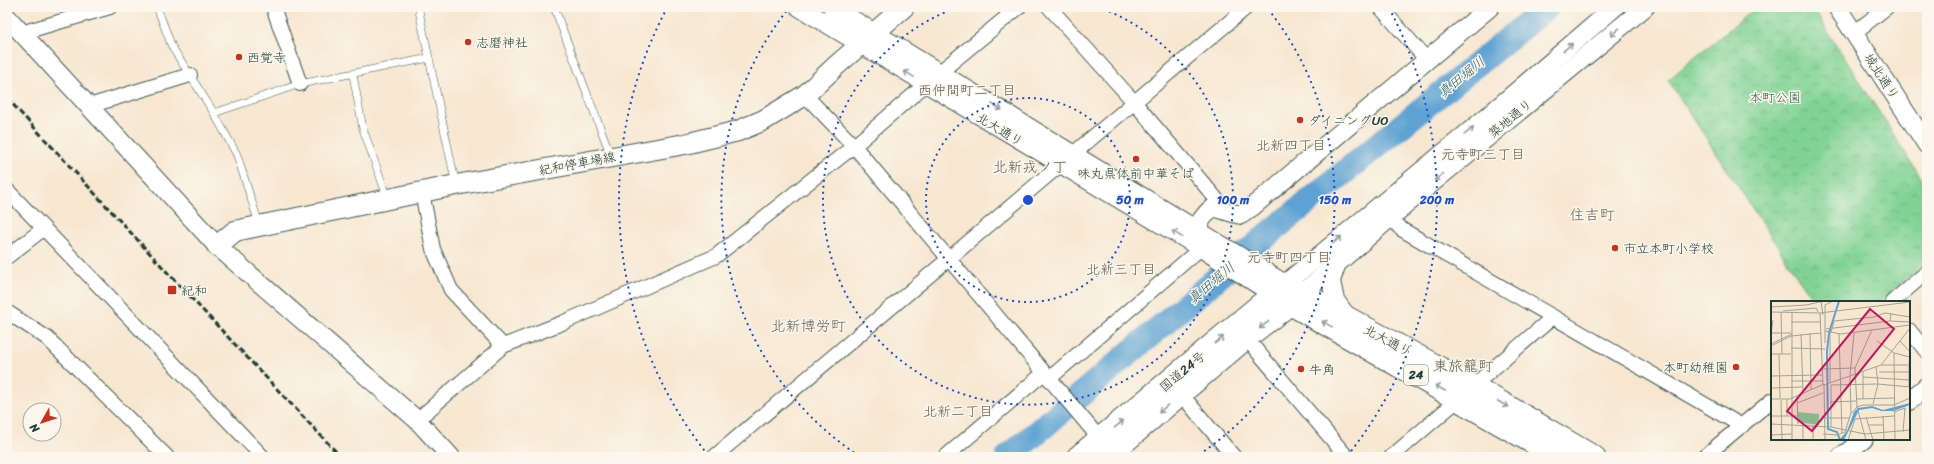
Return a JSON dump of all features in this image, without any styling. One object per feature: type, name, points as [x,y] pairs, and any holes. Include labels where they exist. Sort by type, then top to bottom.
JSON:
[{"type":"highway","name":"北大通り","points":[[1288,294],[1350,320],[1466,393],[1558,457]]},
{"type":"highway","name":"北大通り","points":[[1288,294],[1466,393],[1594,457]]},
{"type":"highway","name":"国道24号","points":[[1078,457],[1107,450],[1181,394],[1246,338],[1288,294]]},
{"type":"highway","name":"国道24号","points":[[1107,450],[1288,294]]},
{"type":"main road","name":"紀和停車場線","points":[[217,246],[235,231],[422,192],[611,156],[685,144],[738,131],[764,120],[805,95],[867,38],[904,7]]},
{"type":"street","points":[[21,33],[110,7]]},
{"type":"street","points":[[273,7],[300,84]]},
{"type":"street","name":"北大通り","points":[[799,7],[940,72],[1196,228],[1228,257]]},
{"type":"street","name":"北大通り","points":[[832,7],[867,38],[926,84],[1201,248],[1228,257]]},
{"type":"street","points":[[940,72],[1019,7]]},
{"type":"street","points":[[1049,7],[1134,102],[1224,208],[1233,214],[1241,215],[1490,7]]},
{"type":"street","points":[[714,457],[1247,7]]},
{"type":"street","points":[[1380,7],[1426,60]]},
{"type":"street","name":"築地通り","points":[[1288,294],[1482,121],[1615,7]]},
{"type":"street","name":"築地通り","points":[[1288,294],[1337,263],[1645,7]]},
{"type":"street","name":"城北通り","points":[[1837,7],[1927,144]]},
{"type":"street","points":[[1854,33],[1887,7]]},
{"type":"street","points":[[7,17],[217,246],[417,420],[451,457]]},
{"type":"street","points":[[89,106],[190,75]]},
{"type":"street","points":[[417,420],[503,346],[562,324],[716,256],[854,146],[926,84]]},
{"type":"street","points":[[805,95],[854,146],[1064,395],[1107,450]]},
{"type":"street","points":[[7,190],[263,457]]},
{"type":"street","points":[[422,192],[433,249],[451,290],[503,346]]},
{"type":"street","points":[[1196,228],[1207,210],[1224,208]]},
{"type":"street","points":[[1391,217],[1401,229],[1742,426]]},
{"type":"street","points":[[7,257],[43,229]]},
{"type":"street","points":[[945,457],[1201,248]]},
{"type":"street","points":[[1228,257],[1288,294]]},
{"type":"street","points":[[1337,263],[1331,281],[1335,300],[1350,320]]},
{"type":"street","points":[[1893,301],[1927,272]]},
{"type":"street","points":[[1391,457],[1553,317]]},
{"type":"street","points":[[10,318],[47,338],[167,457]]},
{"type":"street","points":[[1910,331],[1927,352]]},
{"type":"street","points":[[1246,338],[1347,457]]},
{"type":"street","points":[[1910,400],[1927,386]]},
{"type":"street","points":[[1181,394],[1234,457]]},
{"type":"street","points":[[1704,457],[1771,401]]},
{"type":"street","points":[[1842,457],[1863,440]]},
{"type":"lane","points":[[157,7],[172,47],[214,112],[237,155],[259,226]]},
{"type":"lane","points":[[420,7],[419,11],[456,186]]},
{"type":"lane","points":[[554,7],[611,156]]},
{"type":"lane","points":[[214,112],[300,84],[429,58]]},
{"type":"lane","points":[[353,74],[363,130],[388,199]]},
{"type":"green space","name":"本町公園","points":[[1756,7],[1812,7],[1927,187],[1927,262],[1879,301],[1813,301],[1668,80]]},
{"type":"waterway","name":"真田堀川","points":[[1008,457],[1265,237],[1547,7]]},
{"type":"railway","points":[[7,98],[179,285],[341,457]]},
{"type":"place","name":"志磨神社","points":[[468,42]]},
{"type":"place","name":"西覚寺","points":[[239,57]]},
{"type":"place","name":"ダイニングUO","points":[[1300,120]]},
{"type":"place","name":"味丸県体前中華そば","points":[[1136,159]]},
{"type":"place","name":"市立本町小学校","points":[[1615,248]]},
{"type":"place","name":"紀和","points":[[172,290]]},
{"type":"place","name":"本町幼稚園","points":[[1736,367]]},
{"type":"place","name":"牛角","points":[[1301,369]]},
{"type":"district","name":"西仲間町二丁目","points":[[967,90]]},
{"type":"district","name":"北新四丁目","points":[[1291,145]]},
{"type":"district","name":"元寺町三丁目","points":[[1483,154]]},
{"type":"district","name":"北新戎ノ丁","points":[[1030,167]]},
{"type":"district","name":"住吉町","points":[[1592,215]]},
{"type":"district","name":"元寺町四丁目","points":[[1289,257]]},
{"type":"district","name":"北新三丁目","points":[[1121,269]]},
{"type":"district","name":"北新博労町","points":[[808,326]]},
{"type":"district","name":"東旅籠町","points":[[1463,366]]},
{"type":"district","name":"北新二丁目","points":[[958,411]]}]
